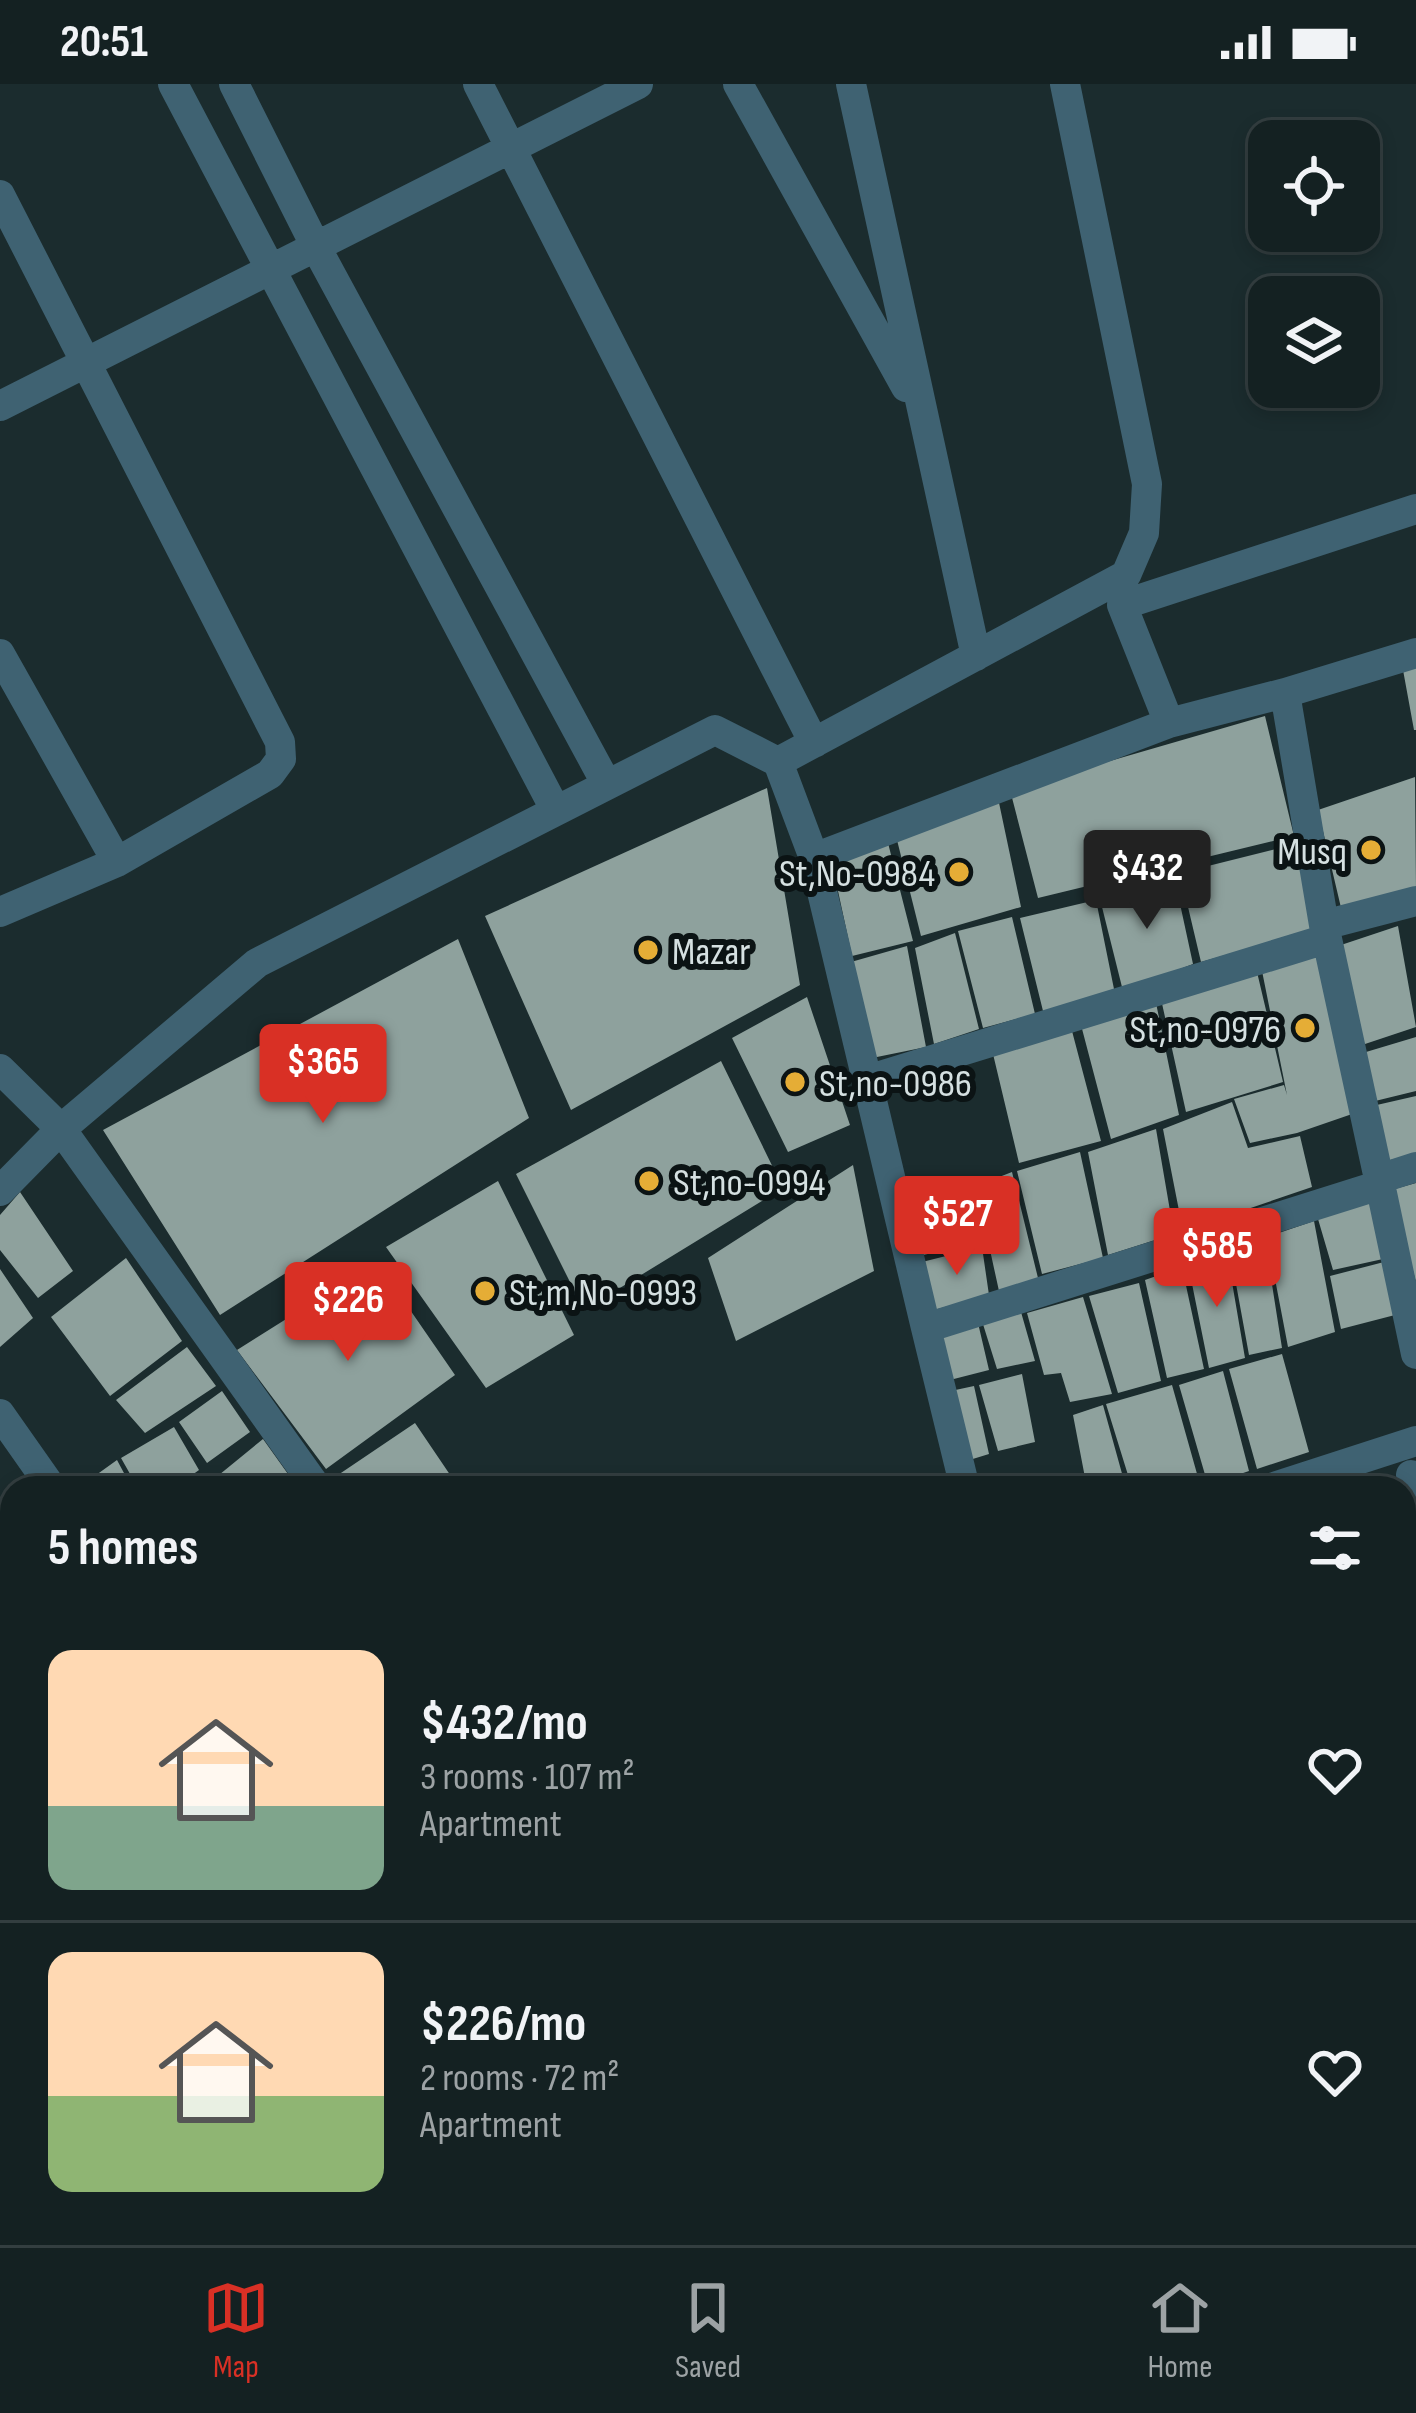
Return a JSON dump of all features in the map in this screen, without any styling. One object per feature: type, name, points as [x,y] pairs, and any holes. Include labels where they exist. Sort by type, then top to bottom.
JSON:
[{"type":"street","points":[[173,84],[555,809]]},
{"type":"street","points":[[234,84],[316,248],[606,782]]},
{"type":"street","points":[[478,84],[814,743]]},
{"type":"street","points":[[0,406],[638,84]]},
{"type":"street","points":[[738,84],[924,418]]},
{"type":"street","points":[[851,84],[976,656]]},
{"type":"street","points":[[778,762],[1126,574],[1144,532],[1147,484],[1065,84]]},
{"type":"street","points":[[0,195],[280,742],[280,759],[270,774],[117,862],[0,912]]},
{"type":"street","points":[[1169,723],[1121,605],[1416,509]]},
{"type":"street","points":[[814,858],[1169,723],[1416,653]]},
{"type":"street","points":[[0,654],[117,862]]},
{"type":"street","points":[[1285,693],[1325,932],[1416,1354]]},
{"type":"street","points":[[0,1191],[61,1129],[257,963],[715,730],[778,762],[814,858],[962,1476]]},
{"type":"street","points":[[867,1080],[1416,901]]},
{"type":"street","points":[[0,1069],[61,1129],[308,1476]]},
{"type":"street","points":[[926,1328],[1416,1167]]},
{"type":"street","points":[[0,1414],[44,1476]]},
{"type":"street","points":[[1307,1476],[1416,1441]]},
{"type":"building","points":[[1416,655],[1416,730],[1414,730],[1401,659]]},
{"type":"building","points":[[1265,716],[1294,836],[1038,898],[1010,790]]},
{"type":"building","name":"Musq","points":[[1415,777],[1416,889],[1342,912],[1318,810]]},
{"type":"building","name":"Mazar","points":[[767,788],[800,985],[571,1110],[485,916]]},
{"type":"building","name":"St,No-0984","points":[[998,798],[1021,907],[921,936],[896,836]]},
{"type":"building","points":[[888,843],[913,941],[852,956],[832,863]]},
{"type":"building","points":[[1296,844],[1311,931],[1201,962],[1180,873]]},
{"type":"building","points":[[1174,876],[1193,964],[1123,991],[1100,899]]},
{"type":"building","points":[[1096,900],[1114,989],[1044,1015],[1020,918]]},
{"type":"building","points":[[1012,917],[1035,1014],[983,1028],[958,931]]},
{"type":"building","points":[[1398,926],[1416,1027],[1356,1047],[1332,948]]},
{"type":"building","points":[[955,933],[979,1029],[934,1044],[915,948]]},
{"type":"building","points":[[458,939],[529,1118],[220,1315],[103,1130]]},
{"type":"building","points":[[907,946],[926,1047],[872,1058],[851,962]]},
{"type":"building","name":"St,no-0976","points":[[1321,952],[1355,1113],[1250,1143],[1234,1099],[1284,1085],[1287,1095],[1262,971]]},
{"type":"building","points":[[1257,972],[1283,1082],[1186,1112],[1161,999]]},
{"type":"building","name":"St,no-0986","points":[[807,997],[850,1125],[788,1152],[732,1038]]},
{"type":"building","points":[[1156,1003],[1179,1115],[1111,1139],[1081,1025]]},
{"type":"building","points":[[1072,1031],[1101,1141],[1019,1163],[993,1054]]},
{"type":"building","points":[[1416,1037],[1416,1091],[1367,1103],[1356,1055]]},
{"type":"building","name":"St,no-0994","points":[[721,1061],[783,1188],[584,1310],[516,1174]]},
{"type":"building","points":[[1416,1096],[1416,1153],[1380,1163],[1368,1107]]},
{"type":"building","points":[[1232,1102],[1248,1148],[1300,1136],[1312,1187],[1183,1231],[1163,1129]]},
{"type":"building","points":[[1156,1129],[1174,1234],[1108,1255],[1088,1152]]},
{"type":"building","points":[[1080,1152],[1103,1258],[1042,1274],[1017,1171]]},
{"type":"building","points":[[853,1165],[874,1271],[736,1341],[708,1258]]},
{"type":"building","points":[[1012,1172],[1038,1278],[999,1291],[976,1186]]},
{"type":"building","name":"St,m,No-0993","points":[[498,1181],[574,1335],[486,1388],[386,1247]]},
{"type":"building","points":[[1416,1183],[1416,1282],[1391,1190]]},
{"type":"building","points":[[971,1191],[980,1242],[919,1256],[905,1204]]},
{"type":"building","points":[[20,1192],[73,1271],[38,1298],[0,1250],[0,1215]]},
{"type":"building","points":[[1371,1199],[1383,1259],[1333,1270],[1318,1219]]},
{"type":"building","points":[[1314,1221],[1335,1332],[1288,1347],[1267,1237]]},
{"type":"building","points":[[1265,1240],[1282,1348],[1249,1355],[1230,1251]]},
{"type":"building","points":[[982,1247],[989,1295],[934,1310],[922,1262]]},
{"type":"building","points":[[1227,1253],[1245,1358],[1209,1368],[1188,1264]]},
{"type":"building","points":[[126,1258],[182,1341],[110,1396],[51,1317]]},
{"type":"building","points":[[377,1262],[455,1375],[326,1469],[237,1350]]},
{"type":"building","points":[[1384,1262],[1395,1315],[1341,1329],[1330,1276]]},
{"type":"building","points":[[1182,1267],[1204,1369],[1167,1378],[1145,1280]]},
{"type":"building","points":[[0,1269],[33,1318],[0,1347]]},
{"type":"building","points":[[1139,1283],[1161,1381],[1118,1393],[1089,1296]]},
{"type":"building","points":[[1083,1297],[1112,1394],[1070,1402],[1061,1373],[1044,1375],[1027,1313]]},
{"type":"building","points":[[1021,1312],[1035,1361],[997,1369],[982,1321]]},
{"type":"building","points":[[978,1323],[989,1370],[946,1381],[933,1332]]},
{"type":"building","points":[[187,1347],[216,1386],[145,1433],[116,1400]]},
{"type":"building","points":[[1282,1354],[1309,1452],[1257,1469],[1229,1369]]},
{"type":"building","points":[[1223,1371],[1249,1471],[1205,1476],[1179,1385]]},
{"type":"building","points":[[1022,1374],[1035,1442],[998,1451],[979,1385]]},
{"type":"building","points":[[1172,1385],[1198,1476],[1128,1476],[1106,1404]]},
{"type":"building","points":[[974,1386],[989,1454],[963,1462],[946,1392]]},
{"type":"building","points":[[222,1391],[250,1432],[207,1463],[179,1422]]},
{"type":"building","points":[[1103,1405],[1123,1476],[1085,1476],[1073,1415]]},
{"type":"building","points":[[415,1423],[451,1476],[336,1476]]},
{"type":"building","points":[[174,1427],[199,1470],[191,1476],[131,1476],[121,1458]]},
{"type":"building","points":[[263,1439],[289,1476],[218,1476]]},
{"type":"building","points":[[117,1460],[126,1476],[95,1476]]},
{"type":"place","name":"Musq","points":[[1371,850]]},
{"type":"place","name":"St,No-0984","points":[[959,872]]},
{"type":"place","name":"Mazar","points":[[648,950]]},
{"type":"place","name":"St,no-0976","points":[[1305,1028]]},
{"type":"place","name":"St,no-0986","points":[[795,1082]]},
{"type":"place","name":"St,no-0994","points":[[649,1181]]},
{"type":"place","name":"St,m,No-0993","points":[[485,1291]]}]
